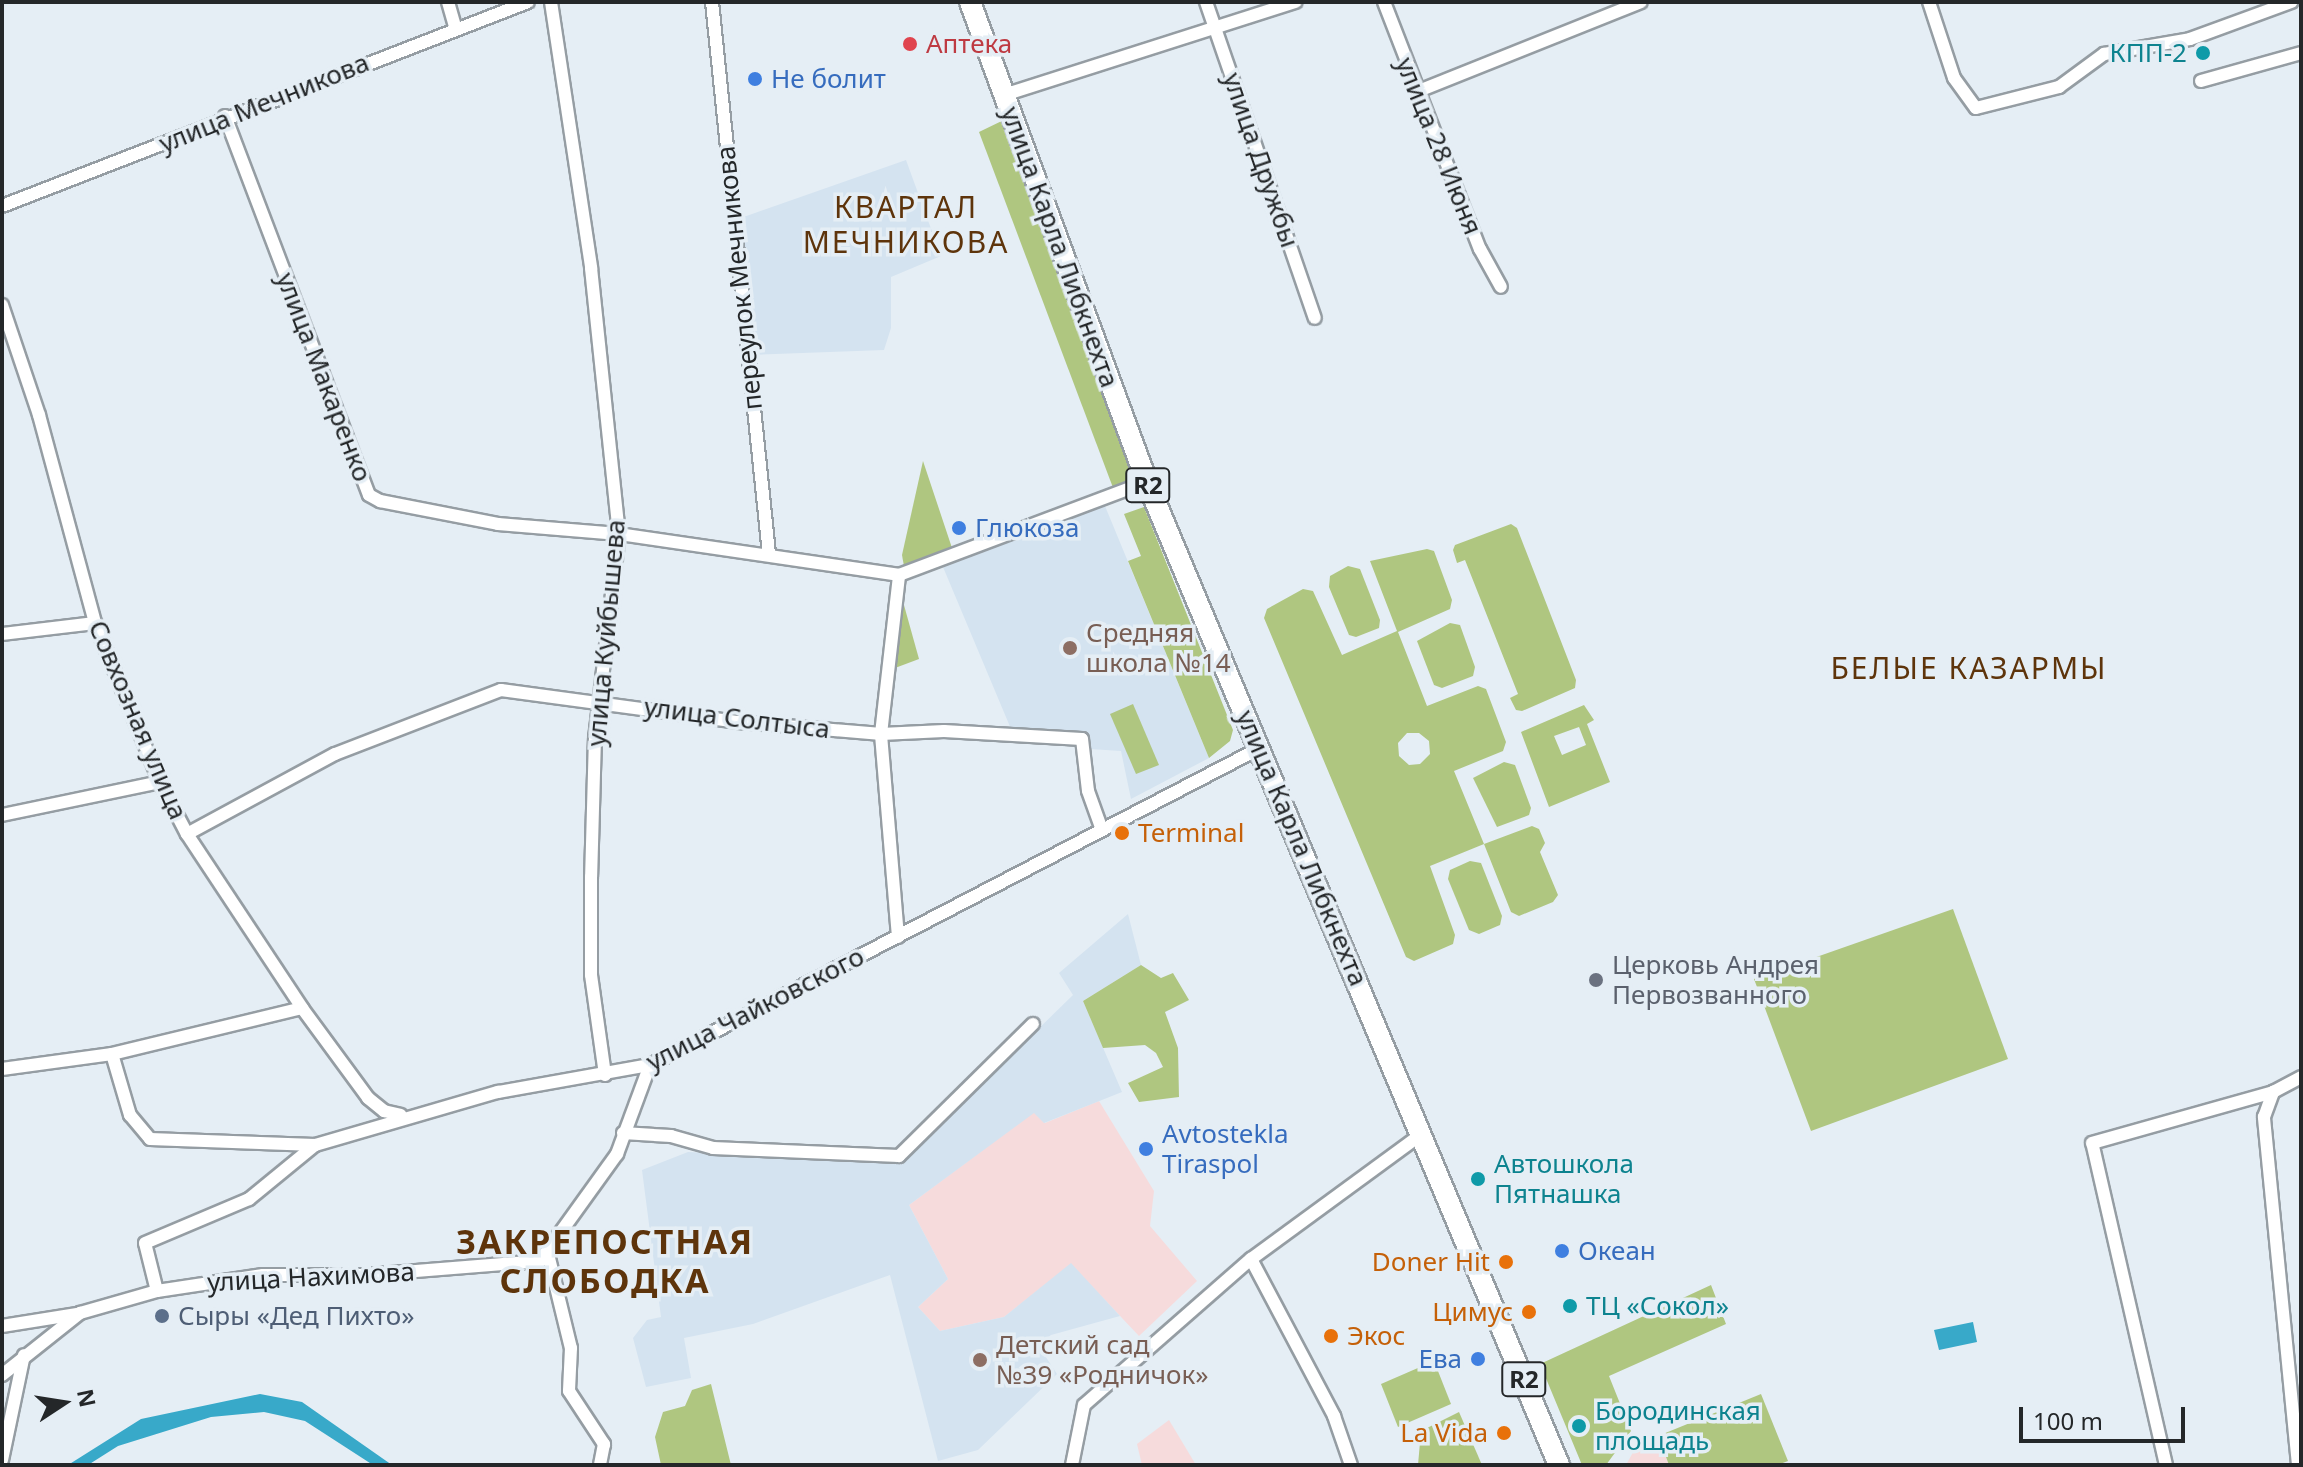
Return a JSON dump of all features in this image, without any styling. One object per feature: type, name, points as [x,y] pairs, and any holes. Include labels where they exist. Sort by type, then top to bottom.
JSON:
[{"type":"main road","name":"улица Карла Либкнехта","points":[[970,2],[1147,482],[1423,1133],[1559,1465]]},
{"type":"street","points":[[448,2],[455,27]]},
{"type":"street","name":"улица Мечникова","points":[[2,206],[225,116],[528,2]]},
{"type":"street","name":"улица Куйбышева","points":[[551,2],[591,268],[619,534],[599,701],[591,975],[605,1075]]},
{"type":"street","name":"переулок Мечникова","points":[[712,2],[769,554]]},
{"type":"street","name":"улица Дружбы","points":[[1206,2],[1315,318]]},
{"type":"street","points":[[1004,95],[1296,2]]},
{"type":"street","name":"улица 28 Июня","points":[[1384,2],[1416,92],[1501,287]]},
{"type":"street","points":[[1416,92],[1641,2]]},
{"type":"street","points":[[1929,2],[1954,78],[1976,108],[2059,87],[2104,54],[2190,39],[2291,2]]},
{"type":"street","points":[[2201,81],[2301,53]]},
{"type":"street","name":"улица Макаренко","points":[[225,116],[369,495],[380,501],[498,524],[619,534],[899,575]]},
{"type":"street","name":"Совхозная улица","points":[[2,305],[39,415],[95,623],[160,782],[187,834],[302,1008],[368,1098],[384,1111],[404,1116]]},
{"type":"street","points":[[898,937],[881,734],[899,575],[1147,482]]},
{"type":"street","points":[[2,634],[95,623]]},
{"type":"street","name":"улица Солтыса","points":[[187,834],[335,754],[501,690],[739,722],[881,734],[944,731],[1082,739],[1088,791],[1102,830]]},
{"type":"street","name":"улица Чайковского","points":[[157,1291],[145,1243],[249,1199],[315,1145],[404,1116],[498,1092],[650,1065],[1260,748]]},
{"type":"street","points":[[2,815],[160,782]]},
{"type":"street","points":[[2,1069],[112,1054],[302,1008]]},
{"type":"street","points":[[623,1133],[671,1136],[737,1150],[899,1156],[1033,1024]]},
{"type":"street","points":[[112,1054],[130,1115],[150,1139],[315,1145]]},
{"type":"street","points":[[600,1465],[604,1444],[569,1391],[571,1348],[548,1254],[617,1154],[650,1065]]},
{"type":"street","points":[[2166,1465],[2092,1143],[2273,1092],[2301,1077]]},
{"type":"street","points":[[2273,1092],[2266,1105],[2264,1137],[2296,1400],[2298,1465]]},
{"type":"street","points":[[1071,1463],[1084,1405],[1251,1259],[1423,1133]]},
{"type":"street","name":"улица Нахимова","points":[[2,1375],[80,1313],[157,1291],[263,1275],[528,1264],[548,1254]]},
{"type":"street","points":[[1251,1259],[1334,1416],[1351,1465]]},
{"type":"street","points":[[2,1326],[80,1313]]},
{"type":"street","points":[[2,1460],[24,1355]]},
{"type":"shaded area","points":[[906,160],[941,256],[891,277],[891,328],[884,350],[752,355],[738,219]]},
{"type":"shaded area","name":"Средняя школа №14","points":[[1105,506],[1209,758],[1131,799],[1121,751],[1090,749],[1083,735],[1011,729],[943,567]]},
{"type":"shaded area","points":[[1128,914],[1141,965],[1083,1001],[1122,1092],[1044,1123],[1034,1113],[909,1205],[948,1279],[918,1307],[940,1331],[1004,1317],[1071,1263],[1120,1316],[1051,1335],[1038,1345],[1057,1374],[978,1450],[938,1461],[890,1275],[753,1324],[684,1338],[691,1378],[646,1387],[633,1338],[647,1320],[661,1317],[642,1170],[688,1152],[903,1161],[1073,995],[1059,973]]},
{"type":"shaded area","points":[[1099,1101],[1154,1191],[1150,1226],[1197,1281],[1139,1336],[1071,1264],[1004,1317],[940,1331],[918,1307],[948,1279],[909,1205],[1034,1112],[1045,1123]]},
{"type":"shaded area","points":[[1169,1420],[1196,1465],[1142,1465],[1137,1444]]},
{"type":"shaded area","points":[[1658,1436],[1669,1465],[1626,1465],[1637,1445]]},
{"type":"green space","points":[[1012,116],[1147,482],[1115,493],[979,132]]},
{"type":"green space","points":[[923,461],[953,551],[905,572],[902,555]]},
{"type":"green space","points":[[1144,507],[1233,730],[1230,741],[1209,758],[1128,561],[1141,556],[1124,514]]},
{"type":"green space","points":[[1511,524],[1517,528],[1576,680],[1575,688],[1522,711],[1516,710],[1510,698],[1518,694],[1465,560],[1457,563],[1453,550],[1455,545]]},
{"type":"green space","points":[[1427,549],[1434,551],[1452,600],[1450,609],[1398,632],[1427,706],[1478,686],[1486,689],[1506,742],[1503,751],[1454,771],[1484,844],[1430,866],[1455,935],[1453,944],[1414,961],[1406,957],[1264,618],[1267,609],[1303,589],[1313,591],[1342,655],[1397,631],[1370,561]],"holes":[[[1407,733],[1419,733],[1429,741],[1430,754],[1420,764],[1409,765],[1399,756],[1398,743]]]},
{"type":"green space","points":[[1348,566],[1360,569],[1380,620],[1379,628],[1356,637],[1349,635],[1329,587],[1330,576]]},
{"type":"green space","points":[[902,598],[919,659],[895,668]]},
{"type":"green space","points":[[1450,623],[1460,625],[1475,667],[1473,676],[1442,688],[1434,685],[1417,641]]},
{"type":"green space","points":[[1133,704],[1159,765],[1136,774],[1110,714]]},
{"type":"green space","points":[[1584,705],[1594,720],[1587,724],[1610,782],[1549,807],[1521,732]],"holes":[[[1579,727],[1586,745],[1562,755],[1554,736]]]},
{"type":"green space","points":[[1504,762],[1515,765],[1531,808],[1529,815],[1497,827],[1473,778]]},
{"type":"green space","points":[[1532,826],[1539,829],[1545,843],[1540,852],[1558,895],[1553,902],[1519,916],[1511,912],[1484,844]]},
{"type":"green space","points":[[1470,861],[1481,863],[1502,916],[1500,925],[1479,934],[1469,930],[1448,879],[1450,870]]},
{"type":"green space","points":[[1953,909],[2008,1059],[1811,1131],[1754,979]]},
{"type":"green space","points":[[1141,965],[1161,978],[1173,973],[1189,1000],[1165,1012],[1178,1048],[1179,1097],[1139,1102],[1128,1083],[1163,1067],[1156,1053],[1145,1045],[1103,1048],[1083,1001]]},
{"type":"green space","points":[[1711,1285],[1726,1324],[1609,1376],[1631,1431],[1606,1465],[1582,1465],[1540,1364]]},
{"type":"green space","points":[[1434,1361],[1451,1404],[1398,1427],[1381,1384]]},
{"type":"green space","points":[[711,1384],[731,1465],[661,1465],[655,1437],[663,1412],[685,1406],[692,1390]]},
{"type":"green space","points":[[1761,1394],[1788,1461],[1777,1465],[1669,1465],[1658,1436]]},
{"type":"green space","points":[[1459,1412],[1482,1465],[1418,1465],[1421,1431]]},
{"type":"water","points":[[1973,1322],[1977,1342],[1939,1350],[1934,1330]]},
{"type":"water","points":[[260,1394],[302,1402],[392,1465],[373,1465],[305,1421],[264,1412],[211,1417],[118,1446],[88,1465],[68,1465],[141,1419]]},
{"type":"place","name":"Аптека","points":[[910,44]]},
{"type":"place","name":"КПП-2","points":[[2203,53]]},
{"type":"place","name":"Не болит","points":[[755,79]]},
{"type":"place","name":"Глюкоза","points":[[959,528]]},
{"type":"place","name":"Средняя школа №14","points":[[1070,648]]},
{"type":"place","name":"Terminal","points":[[1122,833]]},
{"type":"place","name":"Церковь Андрея Первозванного","points":[[1596,980]]},
{"type":"place","name":"Avtostekla Tiraspol","points":[[1146,1149]]},
{"type":"place","name":"Автошкола Пятнашка","points":[[1478,1179]]},
{"type":"place","name":"Океан","points":[[1562,1251]]},
{"type":"place","name":"Doner Hit","points":[[1506,1262]]},
{"type":"place","name":"ТЦ «Сокол»","points":[[1570,1306]]},
{"type":"place","name":"Цимус","points":[[1529,1312]]},
{"type":"place","name":"Сыры «Дед Пихто»","points":[[162,1316]]},
{"type":"place","name":"Экос","points":[[1331,1336]]},
{"type":"place","name":"Ева","points":[[1478,1359]]},
{"type":"place","name":"Детский сад №39 «Родничок»","points":[[980,1360]]},
{"type":"place","name":"Бородинская площадь","points":[[1579,1426]]},
{"type":"place","name":"La Vida","points":[[1504,1433]]},
{"type":"district","name":"КВАРТАЛ МЕЧНИКОВА","points":[[906,224]]},
{"type":"district","name":"БЕЛЫЕ КАЗАРМЫ","points":[[1969,668]]},
{"type":"district","name":"ЗАКРЕПОСТНАЯ СЛОБОДКА","points":[[605,1260]]}]
